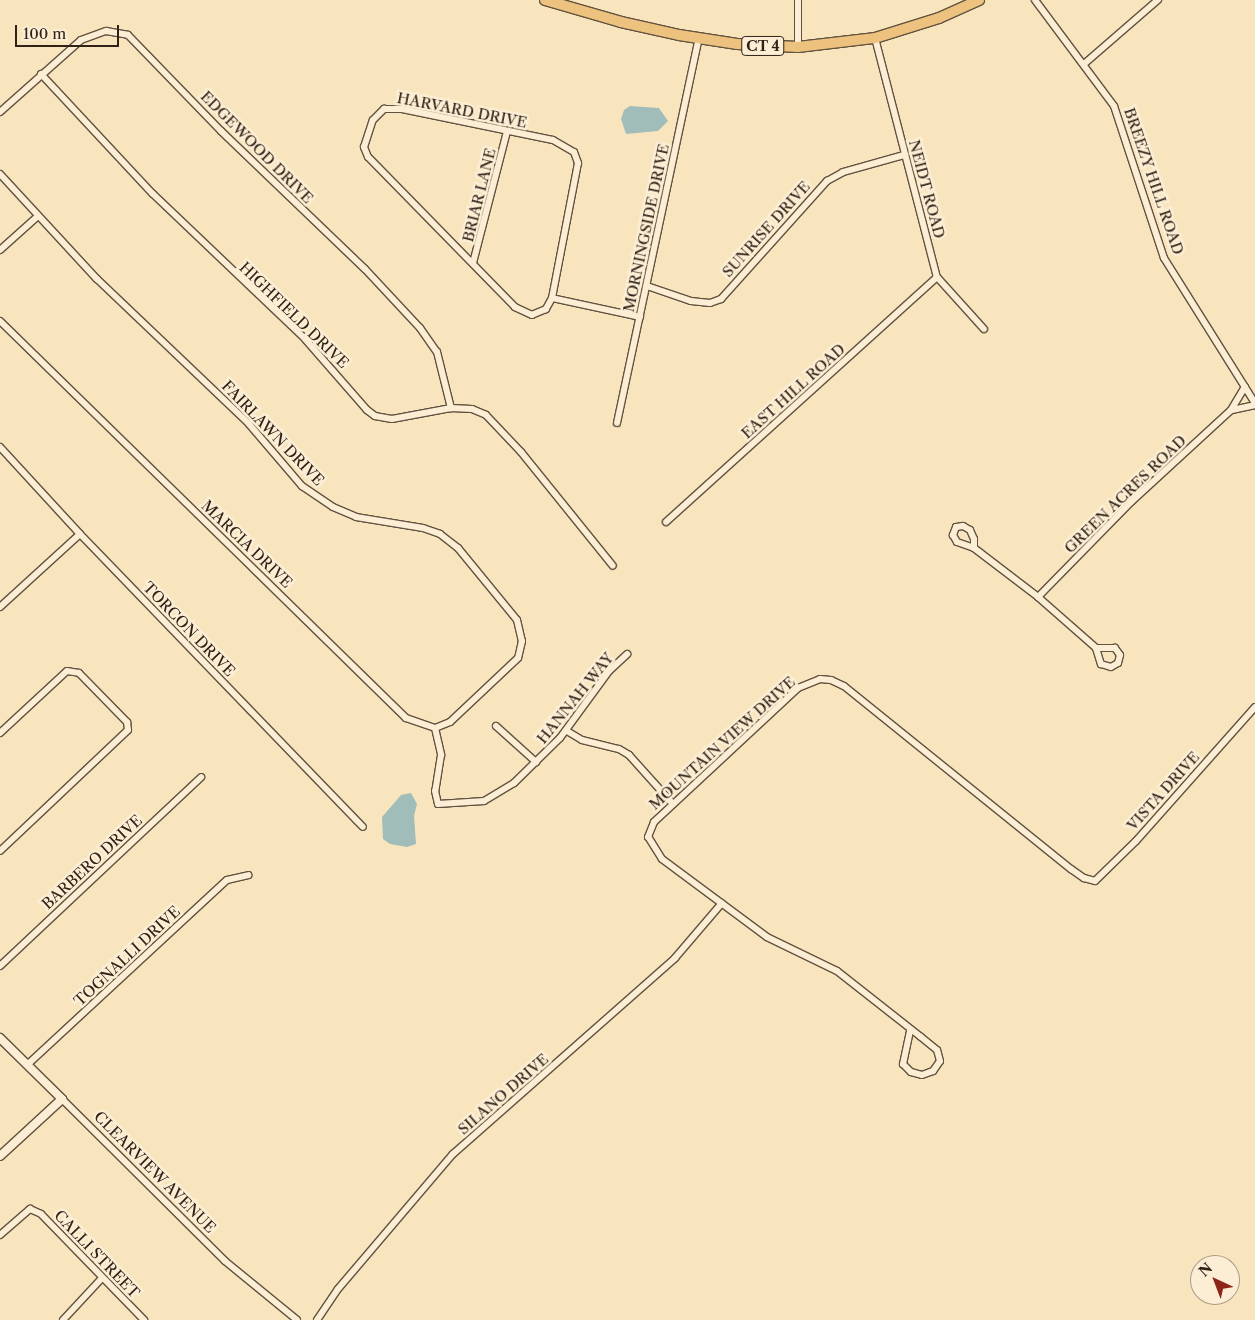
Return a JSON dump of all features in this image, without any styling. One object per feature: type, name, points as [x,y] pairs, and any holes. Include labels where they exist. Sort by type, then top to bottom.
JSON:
[{"type":"main road","name":"CT 4","points":[[545,0],[621,22],[699,38],[798,47],[875,38],[939,18],[979,0]]},
{"type":"street","points":[[798,0],[798,47]]},
{"type":"street","name":"BREEZY HILL ROAD","points":[[1035,0],[1114,106],[1164,258],[1255,404]]},
{"type":"street","points":[[1084,64],[1158,0]]},
{"type":"street","name":"EDGEWOOD DRIVE","points":[[0,112],[41,74],[91,33],[106,31],[128,35],[221,131],[365,269],[420,328],[436,352],[451,408]]},
{"type":"street","name":"MORNINGSIDE DRIVE","points":[[617,423],[699,38]]},
{"type":"street","name":"NEIDT ROAD","points":[[875,38],[904,156],[937,277],[984,328]]},
{"type":"street","name":"HIGHFIELD DRIVE","points":[[41,74],[153,194],[305,339],[367,410],[392,419],[451,408],[472,409],[495,423],[612,566]]},
{"type":"street","name":"HARVARD DRIVE","points":[[384,109],[402,109],[507,132],[566,145],[578,163],[552,298],[546,309],[532,315],[515,307],[368,157],[364,147],[373,120],[384,109]]},
{"type":"street","name":"BRIAR LANE","points":[[473,263],[507,132]]},
{"type":"street","name":"SUNRISE DRIVE","points":[[647,286],[691,301],[710,303],[721,299],[822,185],[843,172],[904,156]]},
{"type":"street","name":"FAIRLAWN DRIVE","points":[[0,174],[97,279],[249,424],[302,486],[333,507],[356,517],[423,528],[440,534],[458,548],[513,615],[522,633],[518,658],[466,710],[435,728]]},
{"type":"street","points":[[0,250],[38,216]]},
{"type":"street","name":"EAST HILL ROAD","points":[[666,522],[937,277]]},
{"type":"street","points":[[552,298],[640,317]]},
{"type":"street","name":"MARCIA DRIVE","points":[[0,321],[406,718],[435,728]]},
{"type":"street","name":"GREEN ACRES ROAD","points":[[1038,597],[1131,502],[1231,410],[1245,387]]},
{"type":"street","points":[[1231,410],[1255,404]]},
{"type":"street","name":"TORCON DRIVE","points":[[0,446],[80,534],[363,827]]},
{"type":"street","points":[[0,606],[80,534]]},
{"type":"street","points":[[974,548],[1038,597],[1096,648]]},
{"type":"street","name":"HANNAH WAY","points":[[435,728],[441,755],[436,791],[438,804],[484,801],[498,795],[536,762],[567,731],[604,677],[627,654]]},
{"type":"street","points":[[0,733],[67,671],[79,672],[127,722],[128,730],[0,851]]},
{"type":"street","name":"MOUNTAIN VIEW DRIVE","points":[[910,1031],[904,1064],[911,1072],[922,1075],[933,1071],[940,1061],[937,1050],[910,1031],[837,971],[767,937],[662,859],[650,845],[650,830],[673,804],[798,688],[820,679],[831,680],[844,686],[1084,878]]},
{"type":"street","name":"VISTA DRIVE","points":[[1084,878],[1098,879],[1254,710]]},
{"type":"street","points":[[496,726],[536,762]]},
{"type":"street","points":[[567,731],[582,740],[619,749],[629,755],[673,804]]},
{"type":"street","name":"BARBERO DRIVE","points":[[0,966],[201,777]]},
{"type":"street","name":"TOGNALLI DRIVE","points":[[27,1065],[227,880],[248,875]]},
{"type":"street","name":"SILANO DRIVE","points":[[317,1320],[338,1289],[453,1154],[675,958],[722,903]]},
{"type":"street","name":"CLEARVIEW AVENUE","points":[[0,1038],[225,1261],[297,1320]]},
{"type":"street","points":[[0,1156],[62,1099]]},
{"type":"street","name":"CALLI STREET","points":[[0,1236],[30,1209],[41,1214],[144,1320]]},
{"type":"street","points":[[63,1320],[102,1278]]},
{"type":"water","points":[[630,106],[659,108],[668,121],[658,131],[626,134],[621,119],[624,110]]},
{"type":"water","points":[[411,793],[417,804],[414,816],[416,844],[407,847],[390,844],[383,839],[382,817],[401,795]]}]
